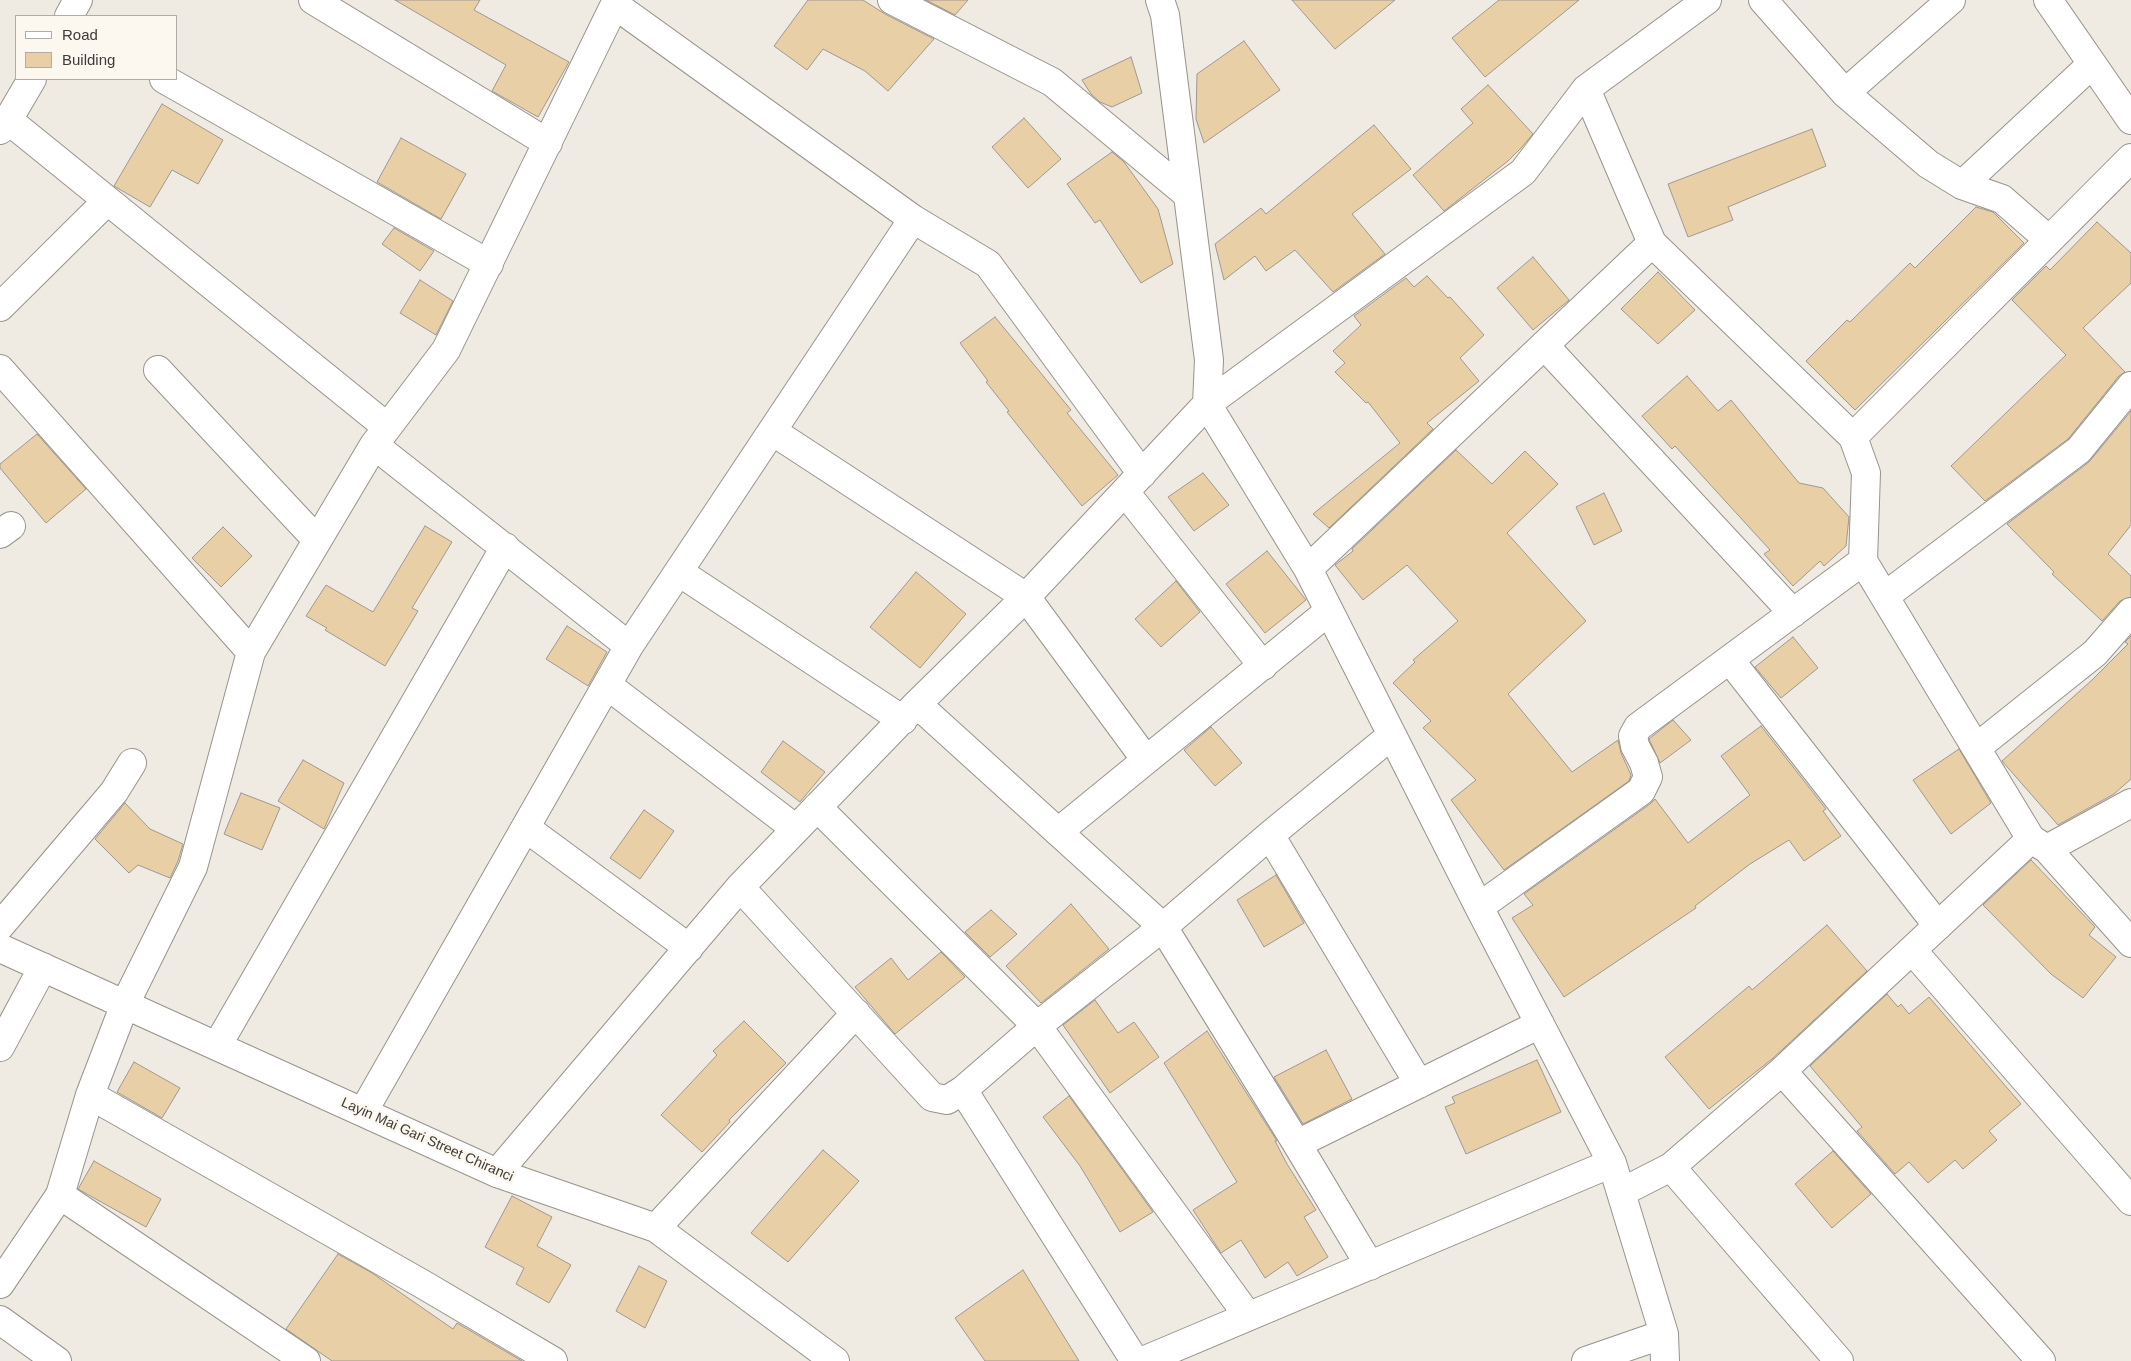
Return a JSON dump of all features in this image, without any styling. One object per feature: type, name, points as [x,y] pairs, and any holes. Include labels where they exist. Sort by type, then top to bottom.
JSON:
[{"type":"street","points":[[70,15],[78,0]]},
{"type":"street","points":[[313,0],[548,143]]},
{"type":"street","points":[[892,0],[1052,82],[1188,195]]},
{"type":"street","points":[[1160,0],[1165,15],[1210,360],[1208,404],[1308,569],[1479,907],[1612,1163],[1664,1334],[1665,1361]]},
{"type":"street","points":[[1763,0],[1846,93],[1928,164],[1962,185],[2002,199],[2049,240]]},
{"type":"street","points":[[1846,93],[1951,0]]},
{"type":"street","points":[[2048,0],[2131,120]]},
{"type":"street","points":[[497,1173],[740,887],[1026,596],[1208,404],[1522,172],[1586,89],[1700,2]]},
{"type":"street","points":[[0,1284],[60,1195],[90,1095],[125,1004],[193,867],[251,652],[381,436],[446,350],[616,3],[913,220],[988,264],[1133,483],[1263,666]]},
{"type":"street","points":[[1962,185],[2092,64]]},
{"type":"street","points":[[31,80],[4,125],[107,200],[381,436],[505,547],[629,646]]},
{"type":"street","points":[[166,80],[488,264]]},
{"type":"street","points":[[1586,89],[1652,243],[1853,437],[1866,473],[1863,561],[1976,748],[2039,844],[2131,943]]},
{"type":"street","points":[[1853,437],[2131,158]]},
{"type":"street","points":[[0,307],[107,200]]},
{"type":"street","points":[[364,1112],[629,646],[913,220]]},
{"type":"street","points":[[1308,569],[1652,243]]},
{"type":"street","points":[[1544,345],[1793,613]]},
{"type":"street","points":[[0,369],[251,652]]},
{"type":"street","points":[[158,370],[317,540]]},
{"type":"street","points":[[1885,596],[2079,450],[2131,386]]},
{"type":"street","points":[[772,431],[1026,596],[1146,760]]},
{"type":"street","points":[[217,1046],[505,547]]},
{"type":"street","points":[[1479,907],[1641,791],[1648,777],[1634,741],[1638,727],[1863,561]]},
{"type":"street","points":[[679,572],[910,712],[1058,832],[1163,927],[1370,1266]]},
{"type":"street","points":[[1058,832],[1329,611]]},
{"type":"street","points":[[1976,748],[2095,652],[2131,612]]},
{"type":"street","points":[[1730,660],[1938,926]]},
{"type":"street","points":[[607,685],[796,828]]},
{"type":"street","points":[[740,887],[932,1098],[947,1100],[963,1090],[1037,1026],[1163,927],[1270,835],[1392,735]]},
{"type":"street","points":[[0,926],[114,792],[132,763]]},
{"type":"street","points":[[1622,1192],[1671,1167],[1782,1071],[1938,926],[2039,844],[2131,803]]},
{"type":"street","points":[[818,807],[1037,1026],[1248,1316]]},
{"type":"street","points":[[526,828],[689,948]]},
{"type":"street","points":[[1270,835],[1419,1084]]},
{"type":"street","name":"Layin Mai Gari Street Chiranci","points":[[0,948],[497,1173],[656,1228],[835,1361]]},
{"type":"street","points":[[1912,950],[2131,1201]]},
{"type":"street","points":[[0,1046],[43,967]]},
{"type":"street","points":[[656,1228],[856,1013]]},
{"type":"street","points":[[1297,1144],[1540,1024]]},
{"type":"street","points":[[1782,1071],[2041,1361]]},
{"type":"street","points":[[963,1090],[1135,1361]]},
{"type":"street","points":[[90,1095],[424,1285],[553,1361]]},
{"type":"street","points":[[1142,1361],[1612,1163]]},
{"type":"street","points":[[1671,1167],[1839,1361]]},
{"type":"street","points":[[60,1195],[292,1357]]},
{"type":"street","points":[[0,1320],[57,1361]]},
{"type":"street","points":[[1586,1361],[1664,1334]]},
{"type":"building","points":[[395,0],[480,0],[474,10],[569,62],[538,117],[492,91],[506,65]]},
{"type":"building","points":[[808,0],[863,0],[885,14],[934,39],[888,91],[865,71],[823,49],[807,70],[774,46]]},
{"type":"building","points":[[926,0],[968,0],[955,15]]},
{"type":"building","points":[[1292,0],[1395,0],[1335,49]]},
{"type":"building","points":[[1499,0],[1579,0],[1485,77],[1452,38]]},
{"type":"building","points":[[1244,41],[1280,90],[1204,143],[1196,119],[1197,74]]},
{"type":"building","points":[[1131,57],[1142,93],[1112,107],[1100,102],[1091,94],[1082,80]]},
{"type":"building","points":[[1488,85],[1533,134],[1508,161],[1444,211],[1413,175],[1473,123],[1461,109]]},
{"type":"building","points":[[162,104],[223,140],[198,184],[172,170],[150,207],[114,186]]},
{"type":"building","points":[[1024,118],[1061,159],[1028,188],[992,147]]},
{"type":"building","points":[[1374,125],[1411,169],[1352,214],[1385,254],[1333,292],[1295,250],[1266,271],[1255,256],[1224,280],[1215,244],[1261,208],[1266,214]]},
{"type":"building","points":[[1812,129],[1826,166],[1728,207],[1733,220],[1688,237],[1668,184]]},
{"type":"building","points":[[401,138],[466,174],[441,219],[377,182]]},
{"type":"building","points":[[1112,152],[1124,162],[1158,209],[1173,264],[1141,283],[1100,220],[1095,223],[1067,184]]},
{"type":"building","points":[[1976,207],[1993,212],[2024,243],[1855,410],[1806,361],[1847,320],[1850,322],[1910,263],[1915,268]]},
{"type":"building","points":[[2097,222],[2131,253],[2131,283],[2083,328],[2125,372],[2119,376],[2068,439],[1985,501],[1951,466],[2066,355],[2012,300],[2046,266],[2050,270]]},
{"type":"building","points":[[394,228],[434,251],[420,271],[382,244]]},
{"type":"building","points":[[1533,257],[1569,300],[1533,330],[1497,288]]},
{"type":"building","points":[[1658,272],[1695,310],[1658,344],[1621,309]]},
{"type":"building","points":[[1427,276],[1448,298],[1450,297],[1484,335],[1460,358],[1479,381],[1427,423],[1433,429],[1329,528],[1313,514],[1400,443],[1368,402],[1366,403],[1335,372],[1345,363],[1333,351],[1361,325],[1354,316],[1406,278],[1414,287]]},
{"type":"building","points":[[420,280],[453,301],[436,335],[400,313]]},
{"type":"building","points":[[995,317],[1071,410],[1067,413],[1118,475],[1082,506],[1007,412],[1009,411],[986,382],[988,381],[960,343]]},
{"type":"building","points":[[1687,376],[1718,411],[1731,400],[1799,483],[1823,488],[1849,517],[1846,546],[1824,566],[1820,561],[1793,586],[1764,554],[1770,550],[1675,446],[1672,449],[1642,416]]},
{"type":"building","points":[[2131,411],[2131,525],[2108,554],[2131,576],[2131,597],[2120,601],[2102,621],[2052,574],[2054,572],[2007,524],[2089,462]]},
{"type":"building","points":[[37,434],[86,489],[46,523],[0,468],[0,464]]},
{"type":"building","points":[[1456,450],[1492,484],[1525,451],[1558,484],[1507,533],[1586,621],[1508,694],[1572,772],[1618,740],[1621,753],[1631,775],[1629,781],[1504,870],[1451,800],[1476,780],[1423,728],[1431,721],[1393,683],[1415,662],[1413,660],[1458,621],[1407,565],[1363,600],[1335,565],[1353,551],[1352,549]]},
{"type":"building","points":[[1203,473],[1229,505],[1194,531],[1168,497]]},
{"type":"building","points":[[1604,493],[1622,531],[1594,545],[1576,507]]},
{"type":"building","points":[[425,526],[452,542],[412,608],[418,611],[385,666],[325,630],[327,628],[306,616],[326,585],[373,612]]},
{"type":"building","points":[[223,527],[252,556],[221,587],[192,558]]},
{"type":"building","points":[[1267,551],[1306,600],[1265,633],[1226,584]]},
{"type":"building","points":[[916,572],[966,614],[920,668],[870,627]]},
{"type":"building","points":[[1176,581],[1200,612],[1161,647],[1135,619]]},
{"type":"building","points":[[567,626],[607,652],[588,686],[546,659]]},
{"type":"building","points":[[2131,636],[2131,779],[2114,794],[2058,825],[2002,761],[2092,680],[2128,644],[2125,642]]},
{"type":"building","points":[[1793,637],[1818,668],[1781,698],[1755,667]]},
{"type":"building","points":[[1673,720],[1691,740],[1660,763],[1649,739]]},
{"type":"building","points":[[1761,726],[1826,809],[1823,811],[1841,836],[1804,861],[1789,840],[1750,864],[1695,906],[1696,908],[1564,997],[1512,918],[1533,905],[1524,894],[1655,799],[1688,843],[1750,795],[1721,756]]},
{"type":"building","points":[[1211,727],[1242,763],[1215,786],[1184,750]]},
{"type":"building","points":[[783,741],[825,772],[800,802],[761,772]]},
{"type":"building","points":[[1959,749],[1991,803],[1951,834],[1913,780]]},
{"type":"building","points":[[303,760],[344,783],[324,829],[278,801]]},
{"type":"building","points":[[241,793],[280,808],[262,850],[224,834]]},
{"type":"building","points":[[125,803],[150,829],[183,844],[170,878],[138,865],[129,873],[95,839]]},
{"type":"building","points":[[644,810],[674,831],[640,879],[610,858]]},
{"type":"building","points":[[2031,860],[2095,927],[2089,935],[2116,957],[2083,998],[2051,974],[1983,905]]},
{"type":"building","points":[[1276,875],[1304,923],[1264,947],[1237,900]]},
{"type":"building","points":[[1071,904],[1109,949],[1041,1003],[1006,966]]},
{"type":"building","points":[[991,910],[1017,934],[990,957],[965,932]]},
{"type":"building","points":[[1827,925],[1867,971],[1772,1059],[1709,1109],[1665,1057],[1749,986],[1752,990]]},
{"type":"building","points":[[941,952],[965,977],[895,1034],[855,987],[891,958],[908,980]]},
{"type":"building","points":[[1887,994],[1898,1007],[1901,1004],[1909,1014],[1929,997],[2021,1104],[1989,1131],[1997,1140],[1963,1169],[1955,1160],[1928,1183],[1909,1162],[1895,1174],[1857,1131],[1862,1127],[1810,1066]]},
{"type":"building","points":[[1095,1000],[1118,1033],[1134,1022],[1159,1057],[1110,1093],[1063,1025]]},
{"type":"building","points":[[744,1021],[786,1063],[729,1120],[730,1122],[702,1152],[661,1115],[717,1055],[713,1051]]},
{"type":"building","points":[[1207,1031],[1277,1141],[1275,1141],[1287,1164],[1316,1210],[1304,1217],[1328,1257],[1297,1276],[1288,1262],[1265,1278],[1241,1240],[1221,1253],[1193,1210],[1237,1182],[1164,1063]]},
{"type":"building","points":[[1326,1050],[1352,1099],[1303,1124],[1274,1077]]},
{"type":"building","points":[[1537,1060],[1561,1112],[1466,1154],[1445,1107],[1455,1103],[1452,1097]]},
{"type":"building","points":[[134,1062],[180,1088],[162,1118],[117,1092]]},
{"type":"building","points":[[1069,1096],[1153,1212],[1120,1232],[1080,1166],[1043,1117]]},
{"type":"building","points":[[823,1150],[859,1181],[788,1262],[751,1233]]},
{"type":"building","points":[[1833,1151],[1871,1194],[1832,1228],[1795,1184]]},
{"type":"building","points":[[94,1161],[161,1199],[146,1227],[78,1189]]},
{"type":"building","points":[[512,1196],[552,1217],[537,1246],[571,1265],[549,1303],[516,1284],[524,1268],[485,1247]]},
{"type":"building","points":[[338,1254],[372,1273],[453,1329],[457,1323],[522,1361],[332,1361],[286,1329]]},
{"type":"building","points":[[639,1266],[667,1281],[645,1328],[616,1311]]},
{"type":"building","points":[[1023,1270],[1079,1361],[985,1361],[955,1318]]}]
